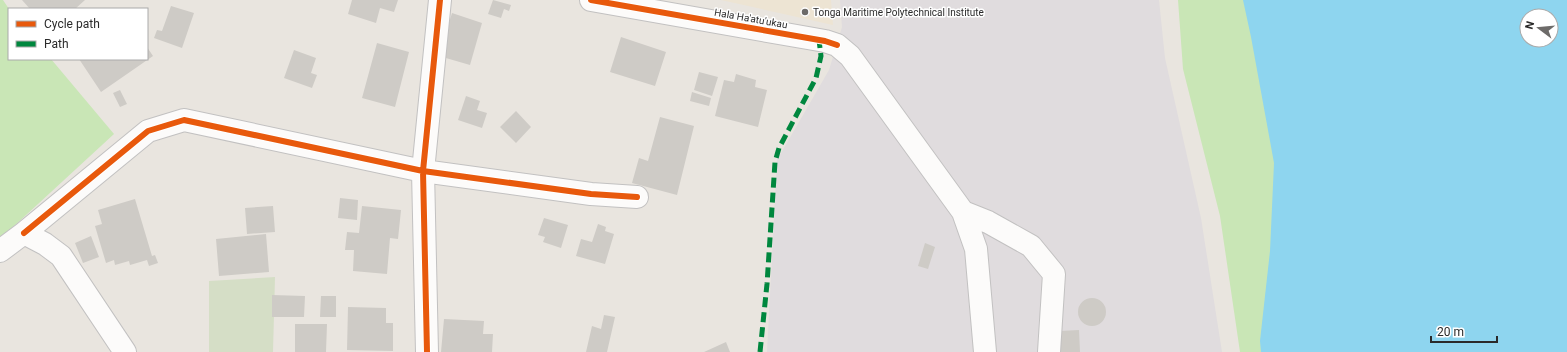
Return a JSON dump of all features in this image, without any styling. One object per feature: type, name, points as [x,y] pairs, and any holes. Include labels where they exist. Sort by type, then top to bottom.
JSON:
[{"type":"street","points":[[427,352],[423,171],[440,0]]},
{"type":"street","name":"Hala Ha'atu'ukau","points":[[591,0],[824,41],[837,45],[850,56],[963,212]]},
{"type":"street","points":[[0,252],[148,131],[184,120],[423,171],[591,194],[637,197]]},
{"type":"street","points":[[963,212],[976,249],[988,350]]},
{"type":"street","points":[[963,212],[988,222],[1031,246],[1054,274],[1049,352]]},
{"type":"street","points":[[24,233],[45,244],[60,256],[125,352]]},
{"type":"shaded area","name":"Tonga Maritime Polytechnical Institute","points":[[721,0],[831,0],[833,25]]},
{"type":"shaded area","points":[[840,0],[1159,0],[1165,58],[1201,218],[1222,352],[767,352],[777,160],[829,70],[842,27]]},
{"type":"green space","points":[[0,0],[3,0],[8,8],[8,60],[52,60],[114,134],[0,239]]},
{"type":"green space","points":[[1178,0],[1271,0],[1295,352],[1240,352],[1220,216],[1183,69]]},
{"type":"green space","points":[[275,277],[273,352],[209,352],[209,281]]},
{"type":"water","points":[[1243,0],[1567,0],[1567,352],[1261,352],[1260,341],[1270,251],[1274,163]]},
{"type":"building","points":[[22,0],[85,0],[76,8],[29,8]]},
{"type":"building","points":[[352,0],[398,0],[394,12],[380,8],[376,23],[348,14]]},
{"type":"building","points":[[493,0],[511,5],[509,11],[504,9],[501,18],[488,14]]},
{"type":"building","points":[[171,6],[194,13],[182,48],[154,38],[157,30],[162,31]]},
{"type":"building","points":[[452,13],[482,23],[470,65],[439,56]]},
{"type":"building","points":[[621,37],[666,52],[655,86],[610,72]]},
{"type":"building","points":[[377,43],[409,52],[395,107],[362,98]]},
{"type":"building","points":[[148,48],[153,56],[148,59]]},
{"type":"building","points":[[294,50],[316,58],[311,73],[317,75],[312,88],[284,78]]},
{"type":"building","points":[[80,60],[147,60],[101,92]]},
{"type":"building","points":[[699,72],[718,77],[712,96],[694,90]]},
{"type":"building","points":[[736,74],[756,80],[755,87],[767,90],[758,127],[715,116],[724,80],[734,82]]},
{"type":"building","points":[[120,90],[127,104],[120,107],[113,93]]},
{"type":"building","points":[[692,92],[711,98],[709,106],[690,101]]},
{"type":"building","points":[[466,96],[480,101],[477,110],[487,113],[482,128],[458,120]]},
{"type":"building","points":[[516,111],[531,127],[516,143],[500,127]]},
{"type":"building","points":[[660,117],[694,126],[677,195],[632,183],[639,158],[648,161]]},
{"type":"building","points":[[340,198],[358,200],[357,220],[338,218]]},
{"type":"building","points":[[135,199],[152,256],[155,255],[158,263],[149,266],[147,260],[130,265],[129,261],[115,265],[114,260],[106,263],[95,226],[102,224],[98,210]]},
{"type":"building","points":[[273,206],[275,232],[247,234],[245,208]]},
{"type":"building","points":[[362,206],[401,210],[398,239],[390,238],[387,274],[353,271],[354,250],[345,250],[347,232],[359,233]]},
{"type":"building","points":[[544,218],[568,225],[561,248],[543,242],[545,237],[538,235]]},
{"type":"building","points":[[598,224],[606,227],[605,231],[614,234],[605,264],[576,256],[581,239],[592,242]]},
{"type":"building","points":[[266,234],[269,272],[219,276],[216,239]]},
{"type":"building","points":[[91,236],[99,257],[83,263],[75,243]]},
{"type":"building","points":[[925,243],[935,247],[928,269],[918,266]]},
{"type":"building","points":[[272,295],[305,296],[304,317],[272,317]]},
{"type":"building","points":[[321,296],[336,296],[336,317],[320,317]]},
{"type":"building","points":[[1092,298],[1102,302],[1106,312],[1102,322],[1092,326],[1082,322],[1078,312],[1082,302]]},
{"type":"building","points":[[348,307],[386,308],[386,323],[393,323],[393,351],[347,350]]},
{"type":"building","points":[[604,315],[615,317],[607,352],[586,352],[592,326],[601,329]]},
{"type":"building","points":[[444,319],[484,321],[483,334],[493,334],[492,352],[441,352]]},
{"type":"building","points":[[295,324],[327,324],[326,352],[295,352]]},
{"type":"building","points":[[1079,330],[1080,352],[1061,352],[1060,331]]},
{"type":"building","points":[[726,342],[730,352],[704,352]]},
{"type":"marked path","points":[[760,352],[767,284],[775,162],[779,148],[816,78],[821,56],[819,40]]},
{"type":"cycle path","points":[[24,233],[148,131],[184,120],[423,171],[440,0]]},
{"type":"cycle path","points":[[591,0],[825,41],[837,45]]},
{"type":"cycle path","points":[[427,352],[423,171],[591,194],[637,197]]},
{"type":"place","name":"Tonga Maritime Polytechnical Institute","points":[[805,12]]}]
